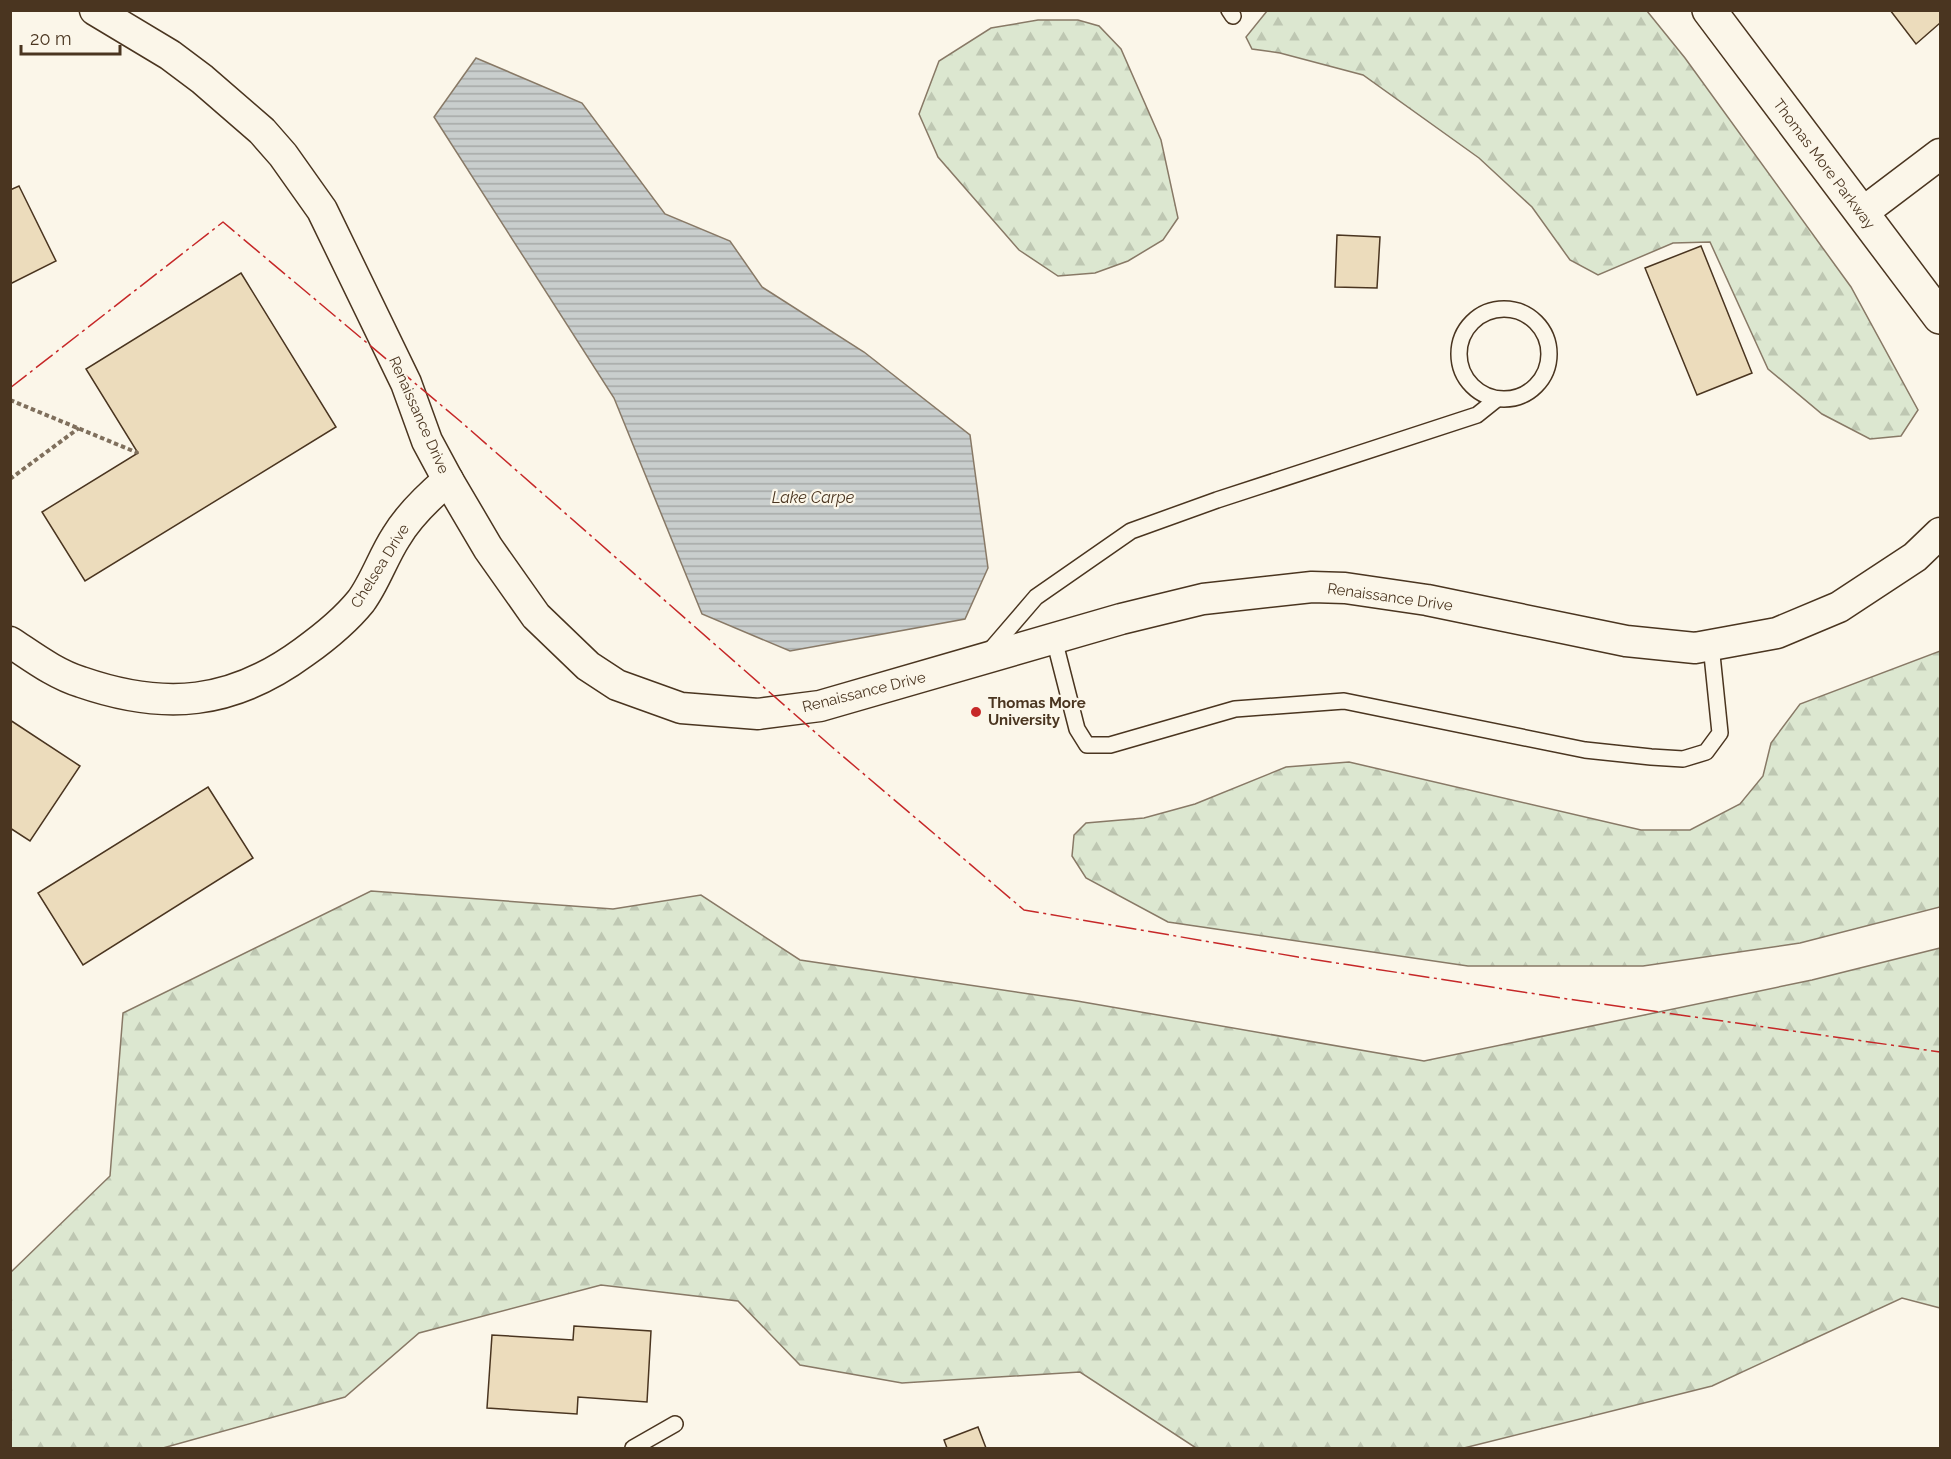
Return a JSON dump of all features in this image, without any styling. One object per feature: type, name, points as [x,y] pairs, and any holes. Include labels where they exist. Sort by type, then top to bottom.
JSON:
[{"type":"street","name":"Renaissance Drive","points":[[95,10],[170,55],[202,79],[262,131],[283,155],[322,210],[333,231],[406,383],[428,441],[448,480],[488,548],[536,616],[588,666],[617,685],[681,708],[758,714],[820,706],[1203,598],[1312,587],[1345,588],[1427,600],[1626,641],[1695,648],[1777,633],[1839,607],[1915,557],[1941,533]]},
{"type":"street","name":"Thomas More Parkway","points":[[1708,10],[1941,317]]},
{"type":"street","points":[[1862,213],[1941,154]]},
{"type":"street","name":"Chelsea Drive","points":[[10,642],[54,670],[81,682],[148,698],[198,699],[239,690],[282,669],[335,630],[362,599],[396,536],[428,497],[448,480]]},
{"type":"lane","points":[[981,661],[1036,597],[1131,531],[1217,500],[1477,415],[1497,399],[1512,399],[1527,393],[1542,378],[1549,360],[1545,334],[1538,323],[1515,310],[1489,311],[1466,328],[1460,342],[1458,357],[1462,372],[1470,385],[1482,394],[1497,399]]},
{"type":"lane","points":[[1054,639],[1077,729],[1087,745],[1110,745],[1235,709],[1344,701],[1585,750],[1683,759],[1706,752],[1720,733],[1710,645]]},
{"type":"lane","points":[[633,1449],[675,1424]]},
{"type":"path","points":[[10,400],[138,453]]},
{"type":"path","points":[[10,479],[79,428]]},
{"type":"green space","points":[[1267,11],[1647,11],[1685,58],[1851,287],[1918,410],[1901,436],[1870,439],[1822,414],[1768,369],[1710,242],[1673,243],[1598,275],[1570,260],[1532,207],[1479,158],[1363,75],[1280,53],[1252,49],[1246,37]]},
{"type":"green space","points":[[1038,20],[1078,20],[1099,26],[1121,49],[1161,140],[1178,218],[1163,240],[1128,261],[1095,273],[1058,276],[1019,250],[938,157],[919,114],[939,61],[991,28]]},
{"type":"green space","points":[[1940,651],[1940,907],[1800,943],[1643,966],[1468,966],[1168,922],[1086,878],[1072,856],[1074,835],[1086,823],[1144,818],[1195,804],[1286,767],[1349,762],[1641,830],[1690,830],[1740,804],[1763,776],[1771,743],[1800,704]]},
{"type":"green space","points":[[371,891],[613,909],[701,895],[800,960],[1077,1001],[1424,1061],[1812,980],[1940,948],[1940,1308],[1902,1298],[1712,1386],[1464,1448],[1196,1448],[1080,1372],[902,1383],[800,1365],[738,1301],[601,1285],[419,1333],[345,1397],[163,1448],[11,1448],[11,1272],[110,1176],[123,1013]]},
{"type":"water","name":"Lake Carpe","points":[[476,58],[582,103],[665,214],[730,241],[762,287],[864,352],[970,435],[988,568],[965,619],[790,651],[702,614],[614,398],[434,117]]},
{"type":"building","points":[[1890,10],[1940,10],[1940,23],[1916,44]]},
{"type":"building","points":[[19,186],[56,261],[10,284],[10,190]]},
{"type":"building","points":[[1337,235],[1380,237],[1377,288],[1335,287]]},
{"type":"building","points":[[1701,246],[1752,373],[1697,395],[1645,268]]},
{"type":"building","points":[[241,273],[336,427],[85,581],[42,512],[138,453],[86,369]]},
{"type":"building","points":[[10,720],[80,766],[30,841],[10,828]]},
{"type":"building","points":[[208,787],[253,858],[83,965],[38,893]]},
{"type":"building","points":[[574,1326],[651,1331],[647,1402],[578,1397],[577,1414],[487,1408],[492,1335],[573,1340]]},
{"type":"building","points":[[978,1427],[986,1448],[947,1448],[944,1440]]},
{"type":"power","points":[[10,388],[223,222],[460,421],[832,747],[1024,910],[1298,957],[1568,999],[1940,1052]]},
{"type":"place","name":"Thomas More University","points":[[976,712]]}]
